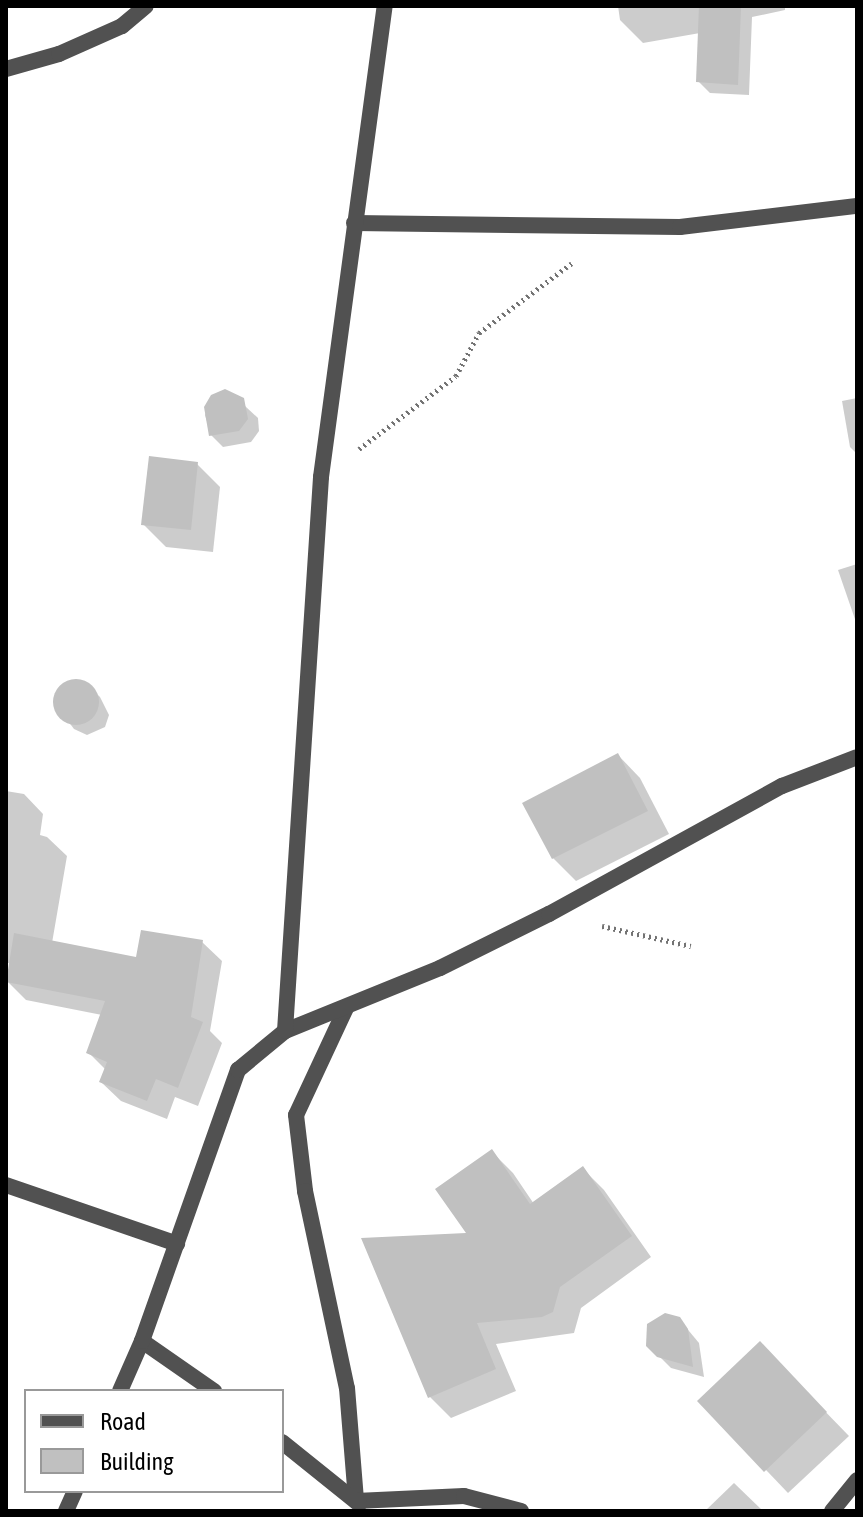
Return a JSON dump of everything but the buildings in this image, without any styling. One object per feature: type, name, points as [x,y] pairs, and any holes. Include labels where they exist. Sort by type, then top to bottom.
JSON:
[{"type":"street","points":[[6,69],[59,54],[110,32],[146,6]]},
{"type":"street","points":[[285,1031],[321,477],[385,6]]},
{"type":"street","points":[[354,223],[680,227],[857,206]]},
{"type":"street","points":[[121,1389],[142,1341],[238,1070],[285,1031],[346,1008],[549,914],[782,786],[857,757]]},
{"type":"street","points":[[346,1008],[296,1115],[303,1178],[347,1388],[360,1506]]},
{"type":"street","points":[[6,1185],[177,1244]]},
{"type":"street","points":[[142,1341],[211,1389]]},
{"type":"street","points":[[284,1444],[360,1506],[464,1496],[521,1511]]},
{"type":"street","points":[[832,1511],[857,1480]]},
{"type":"path","points":[[321,477],[456,376],[479,333],[573,262]]},
{"type":"path","points":[[549,914],[691,946]]}]
